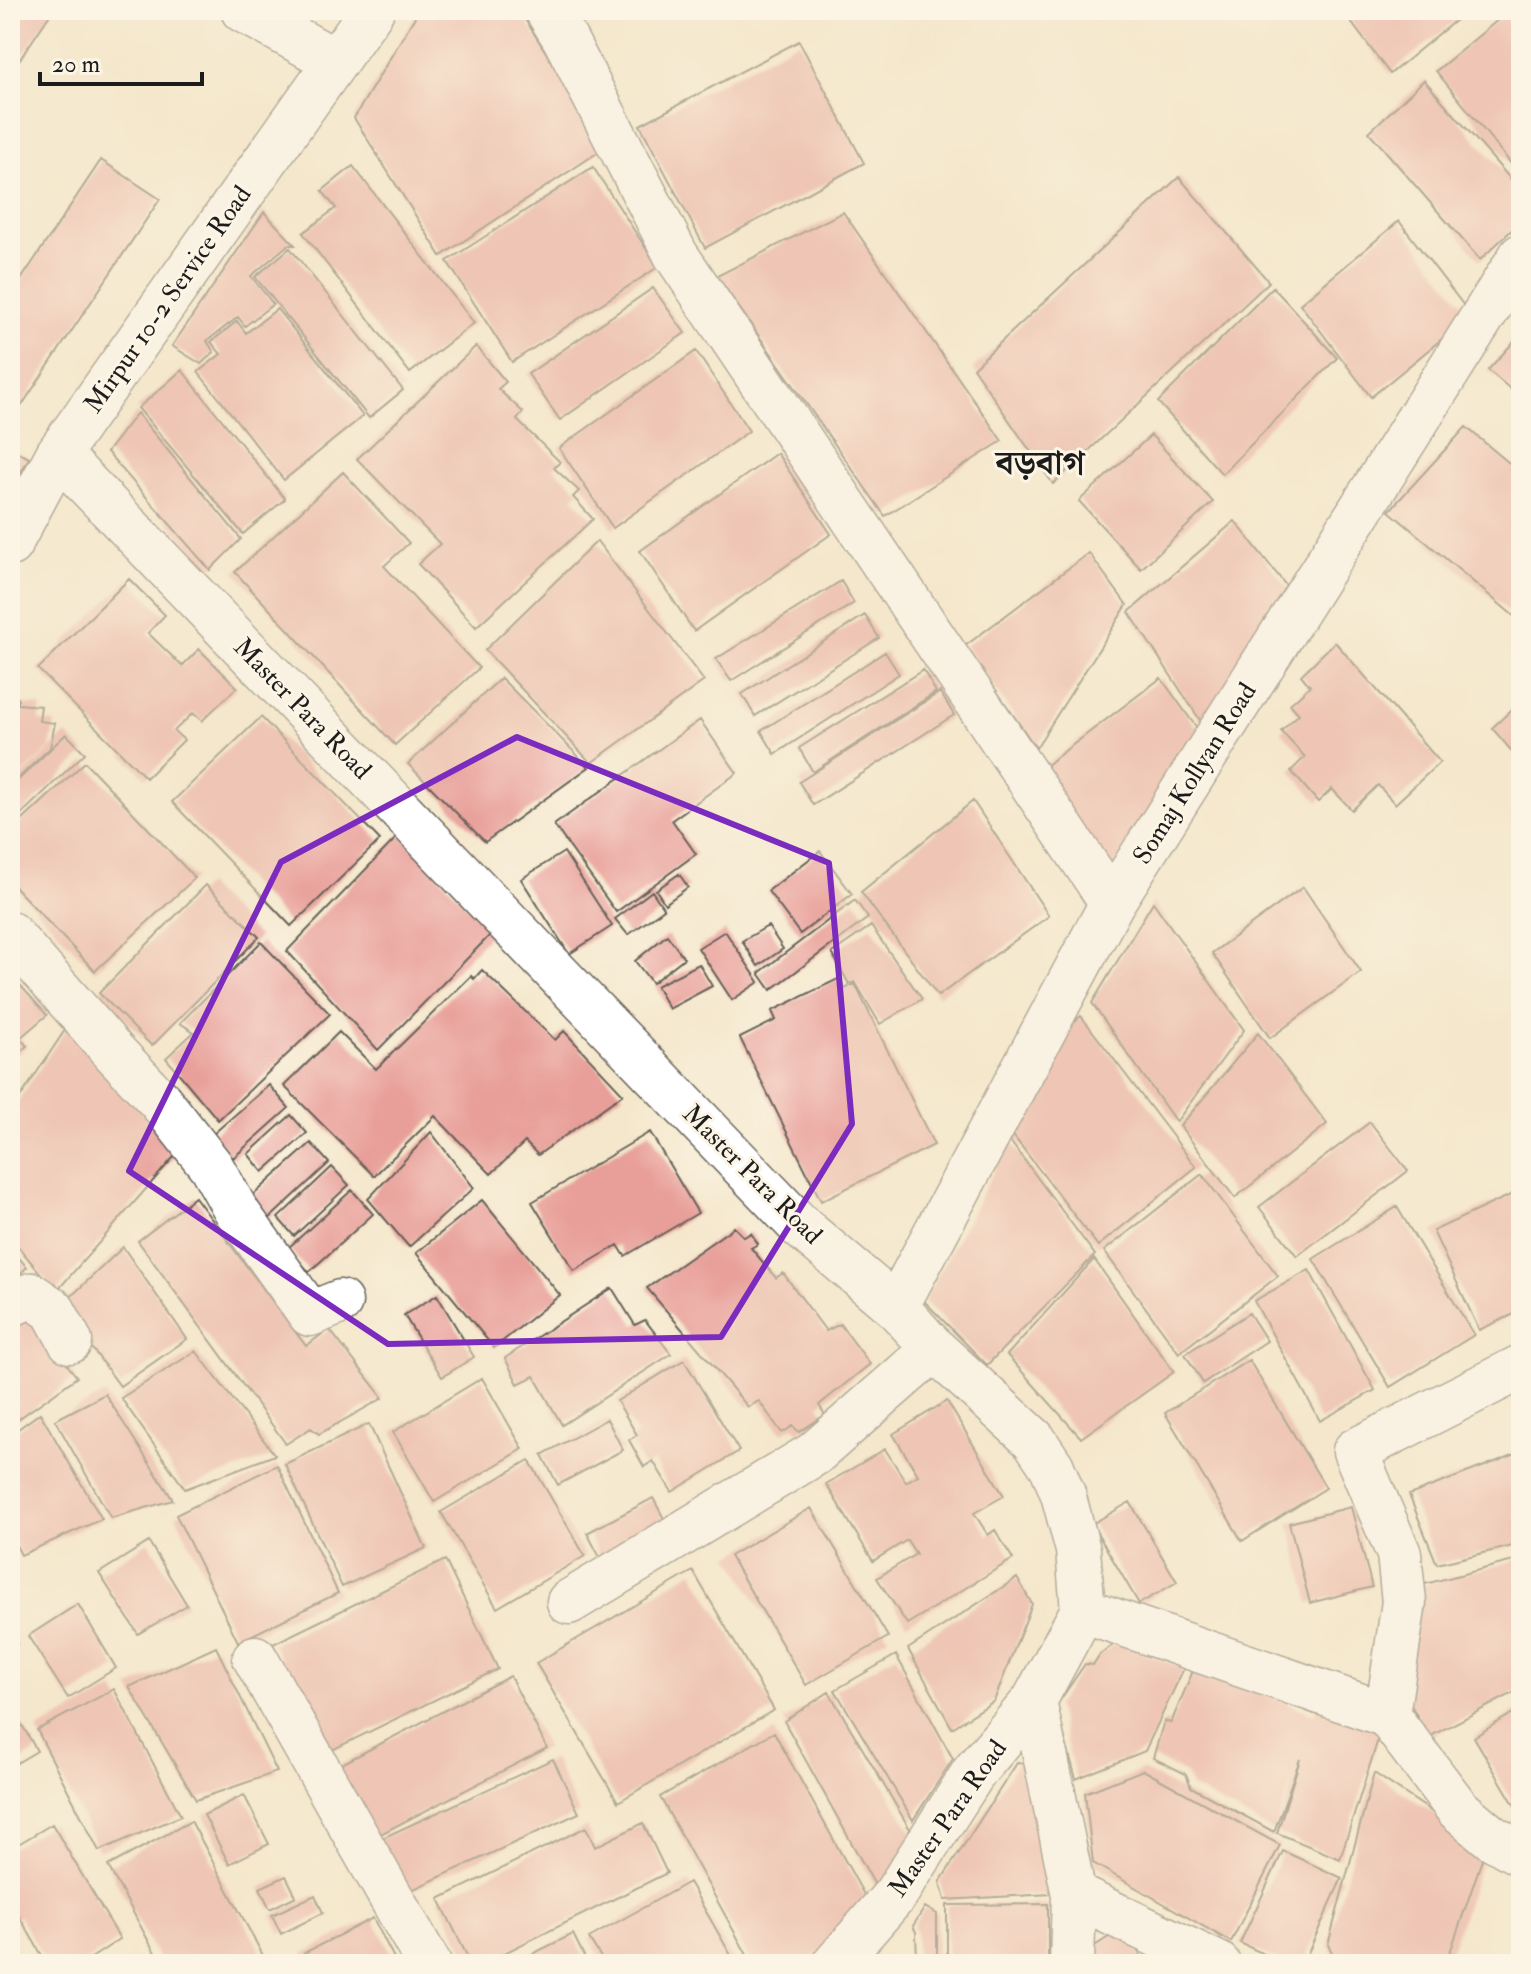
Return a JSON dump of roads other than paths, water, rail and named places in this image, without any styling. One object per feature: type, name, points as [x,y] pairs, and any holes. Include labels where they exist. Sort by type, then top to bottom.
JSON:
[{"type":"street","points":[[243,10],[335,61]]},
{"type":"street","name":"Mirpur 10-2 Service Road","points":[[10,544],[58,454],[372,10]]},
{"type":"street","points":[[547,10],[565,39],[676,255],[1112,903]]},
{"type":"street","name":"Somaj Kollyan Road","points":[[896,1307],[1112,903],[1521,256]]},
{"type":"street","name":"Master Para Road","points":[[58,454],[801,1227],[896,1307],[934,1349],[1034,1440],[1052,1467],[1063,1494],[1078,1550],[1083,1610],[1034,1701],[974,1772],[895,1895],[835,1964]]},
{"type":"street","points":[[10,934],[160,1101],[211,1166],[237,1212],[310,1314],[340,1302]]},
{"type":"street","points":[[10,1305],[31,1295],[53,1310],[70,1341]]},
{"type":"street","points":[[569,1602],[814,1454],[934,1349]]},
{"type":"street","points":[[1387,1715],[1404,1602],[1399,1554],[1355,1451],[1521,1367]]},
{"type":"street","points":[[1083,1610],[1387,1715],[1458,1809],[1491,1837],[1521,1854]]},
{"type":"street","points":[[255,1658],[429,1964]]},
{"type":"street","points":[[1034,1701],[1074,1895],[1072,1964]]},
{"type":"street","points":[[1074,1895],[1218,1964]]},
{"type":"district","name":"বড়বাগ","points":[[1040,462]]}]
